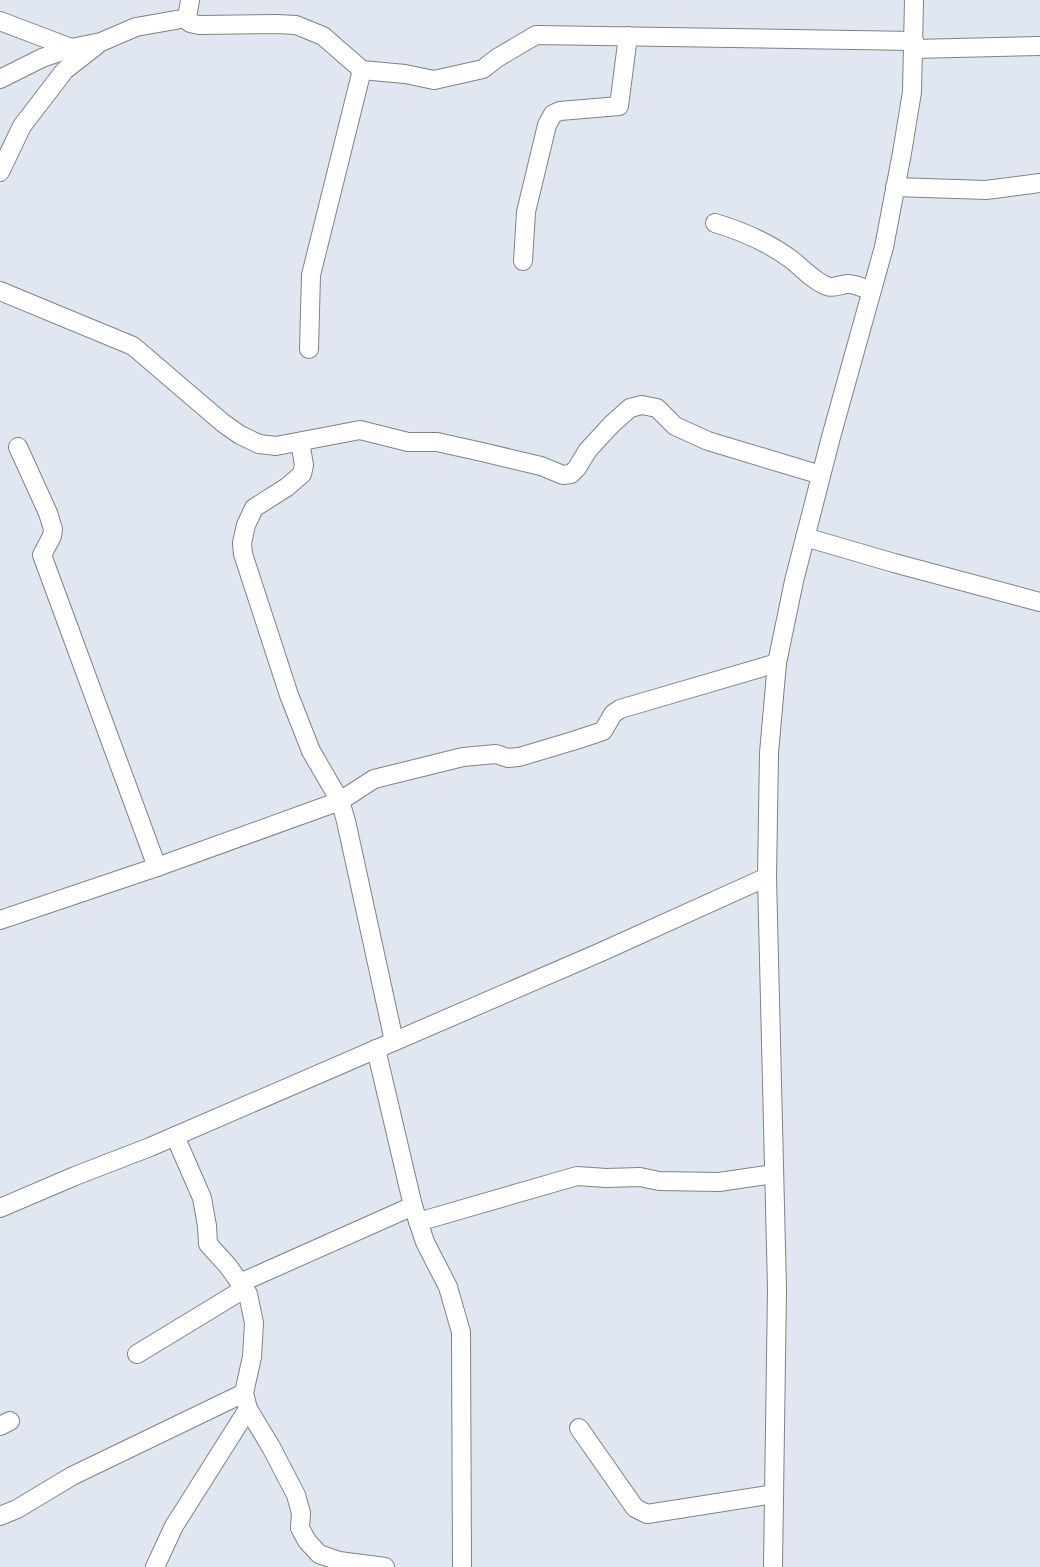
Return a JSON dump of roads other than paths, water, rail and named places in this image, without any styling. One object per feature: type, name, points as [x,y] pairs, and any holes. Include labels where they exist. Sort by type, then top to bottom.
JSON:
[{"type":"street","points":[[190,0],[187,18],[190,23],[199,25],[296,25],[323,36],[362,70],[405,74],[434,80],[483,69],[497,58],[536,35],[628,36],[914,45],[1040,46]]},
{"type":"street","points":[[773,1567],[777,1289],[767,877],[769,753],[778,663],[794,581],[821,475],[884,247],[912,92],[914,0]]},
{"type":"street","points":[[0,79],[42,58],[71,48],[101,42],[136,26],[187,18]]},
{"type":"street","points":[[0,21],[71,48]]},
{"type":"street","points":[[523,261],[526,212],[547,125],[553,114],[560,111],[619,106],[628,36]]},
{"type":"street","points":[[0,172],[22,126],[65,70],[101,42]]},
{"type":"street","points":[[309,349],[311,275],[362,70]]},
{"type":"street","points":[[895,187],[986,190],[1040,183]]},
{"type":"street","points":[[715,223],[736,229],[755,238],[792,260],[827,286],[836,287],[850,284],[871,291]]},
{"type":"street","points":[[0,291],[133,346],[223,423],[240,435],[259,444],[276,446],[360,430],[408,442],[437,442],[541,466],[563,475],[571,474],[577,468],[588,450],[612,424],[630,408],[642,405],[657,408],[675,426],[708,442],[821,475]]},
{"type":"street","points":[[300,442],[304,465],[302,474],[287,487],[254,508],[246,525],[242,543],[243,554],[289,695],[311,752],[340,801],[346,822],[394,1041]]},
{"type":"street","points":[[18,447],[54,529],[42,555],[157,867]]},
{"type":"street","points":[[805,537],[894,563],[1040,602]]},
{"type":"street","points":[[0,920],[157,867],[340,801],[374,779],[463,757],[496,754],[508,758],[519,757],[603,731],[613,714],[620,709],[778,663]]},
{"type":"street","points":[[0,1208],[174,1136],[601,952],[767,877]]},
{"type":"street","points":[[376,1049],[416,1214],[425,1242],[448,1287],[461,1332],[462,1567]]},
{"type":"street","points":[[171,1567],[159,1559],[174,1526],[246,1401],[252,1358],[254,1323],[248,1294],[228,1266],[208,1244],[206,1233],[207,1226],[202,1198],[174,1136]]},
{"type":"street","points":[[137,1354],[242,1286],[416,1214],[577,1176],[606,1178],[640,1177],[659,1181],[719,1182],[774,1174]]},
{"type":"street","points":[[1,1514],[17,1509],[72,1476],[246,1401]]},
{"type":"street","points":[[246,1401],[296,1494],[301,1513],[300,1528],[307,1541],[319,1554],[339,1564],[383,1567]]},
{"type":"street","points":[[579,1428],[635,1508],[647,1514],[662,1513],[774,1494]]}]
